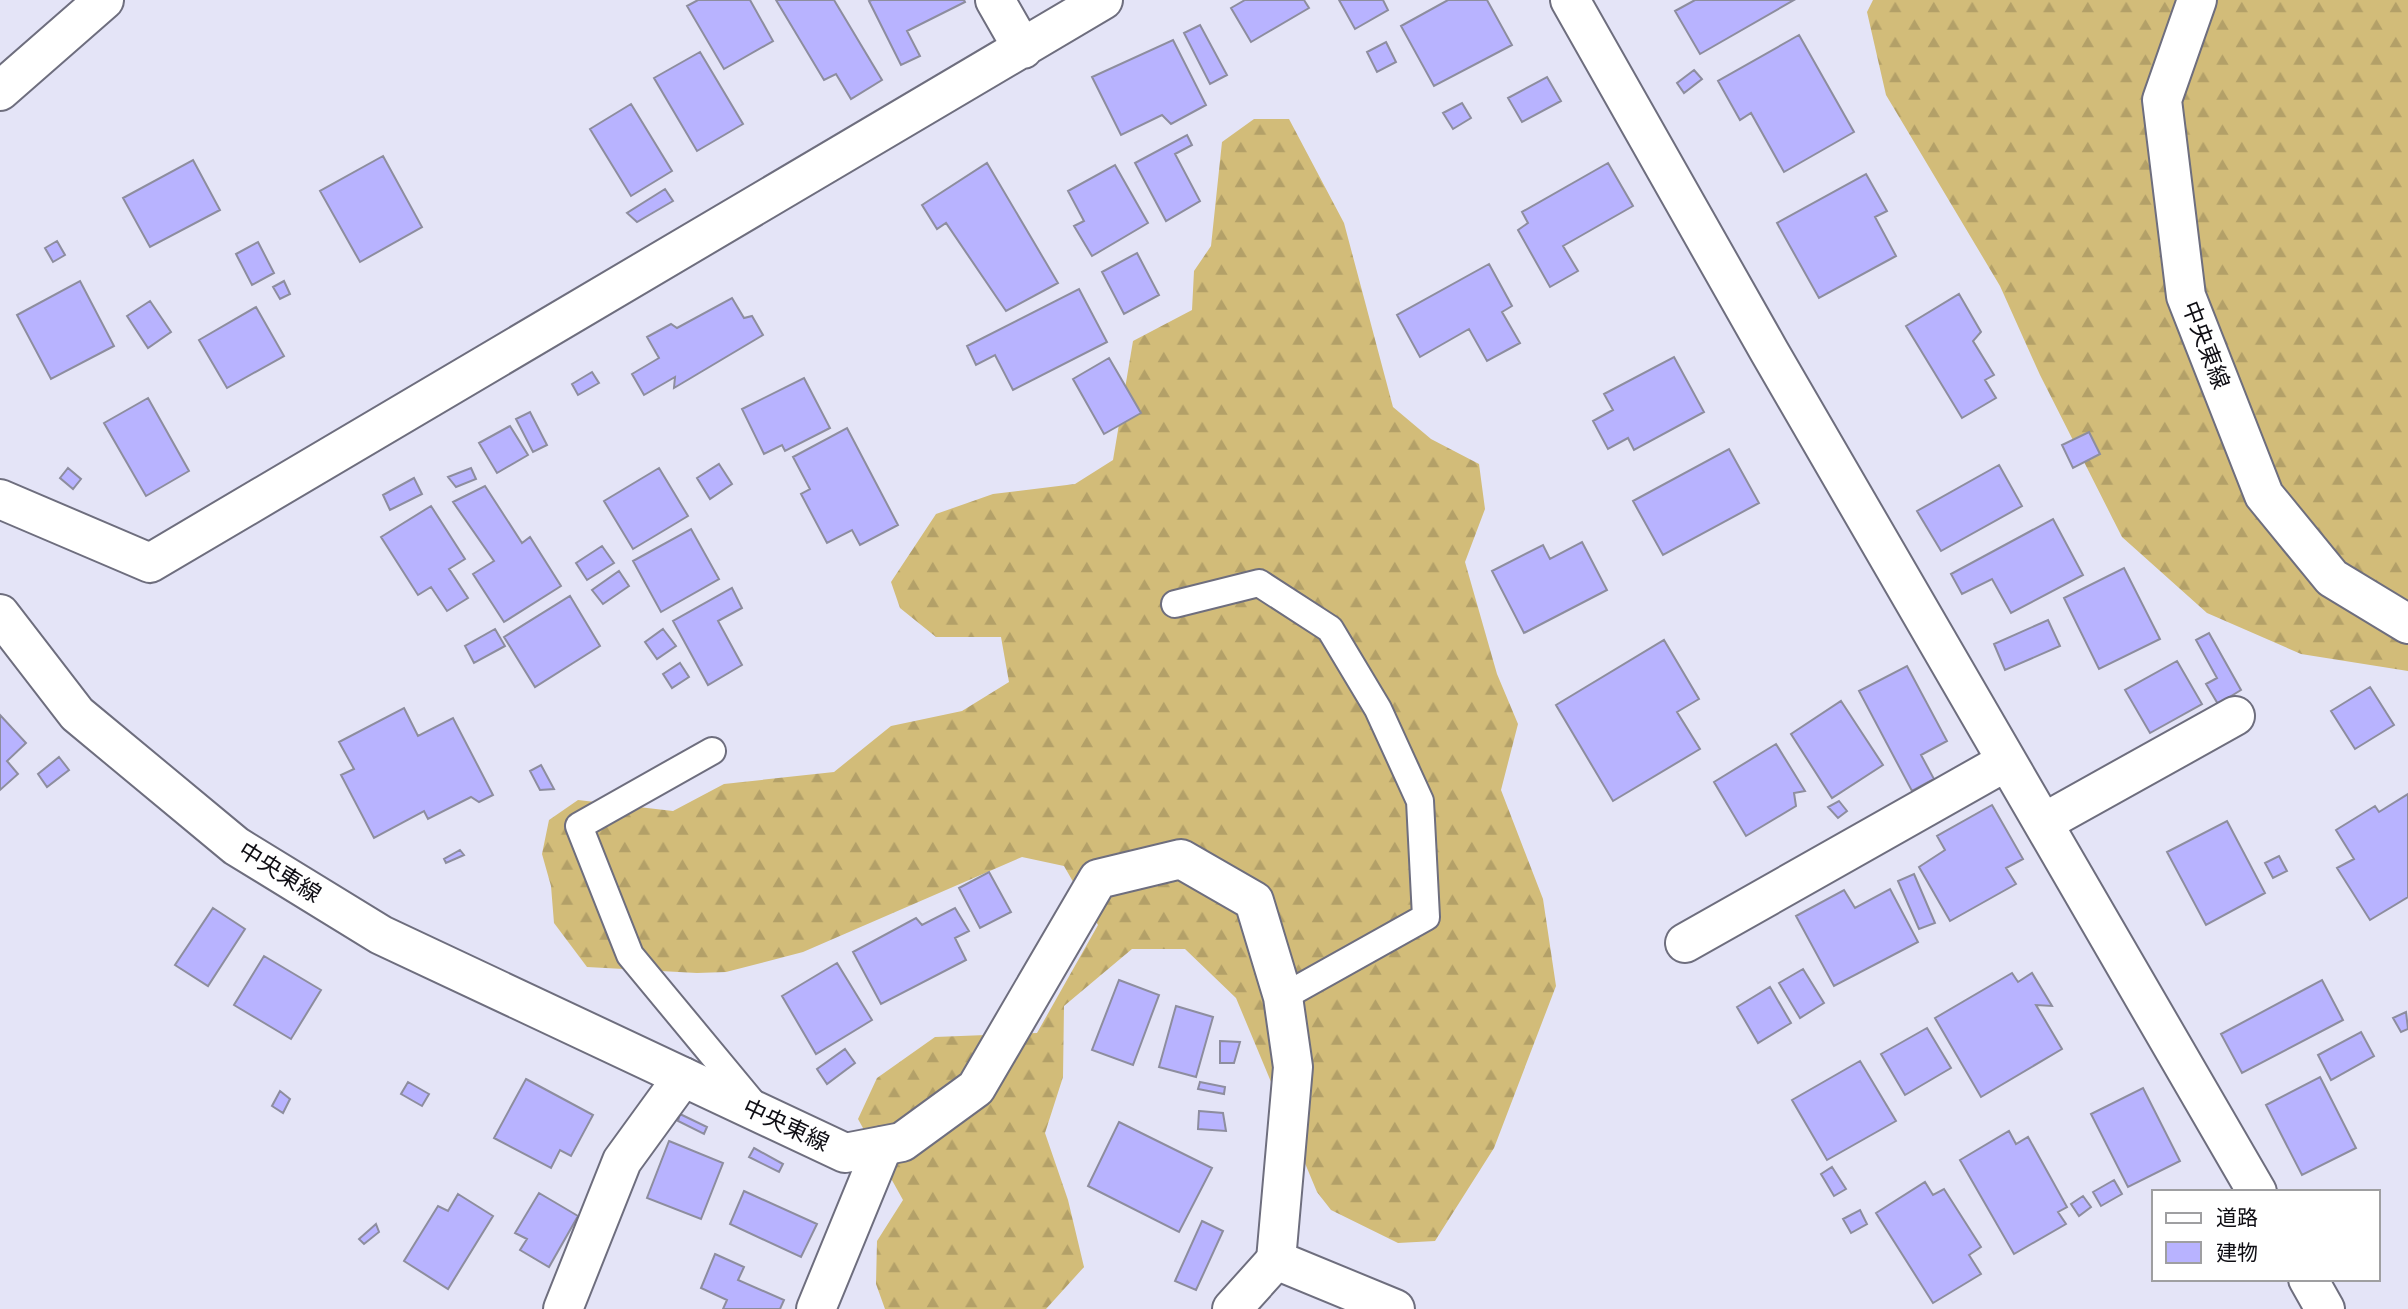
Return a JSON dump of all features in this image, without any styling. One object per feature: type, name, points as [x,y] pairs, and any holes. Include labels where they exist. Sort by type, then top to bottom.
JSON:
[{"type":"street","points":[[0,91],[104,0]]},
{"type":"street","points":[[996,0],[1023,49]]},
{"type":"street","points":[[0,499],[150,563],[1103,0]]},
{"type":"street","points":[[1570,0],[1769,351],[2256,1190]]},
{"type":"street","name":"中央東線","points":[[2197,0],[2162,100],[2186,296],[2264,495],[2332,578],[2408,624]]},
{"type":"street","name":"中央東線","points":[[0,614],[77,715],[236,846],[381,934],[845,1153],[902,1142],[976,1088],[1098,879],[1181,859],[1254,901],[1283,997],[1293,1067],[1276,1260]]},
{"type":"street","points":[[2043,823],[2235,716]]},
{"type":"street","points":[[1685,943],[2007,761]]},
{"type":"street","points":[[563,1309],[622,1161],[683,1077]]},
{"type":"street","points":[[816,1309],[883,1146]]},
{"type":"street","points":[[1232,1309],[1276,1260],[1395,1309]]},
{"type":"street","points":[[2309,1281],[2325,1309]]},
{"type":"lane","points":[[1175,604],[1259,583],[1330,629],[1378,709],[1420,801],[1426,917],[1283,997]]},
{"type":"lane","points":[[712,751],[579,826],[630,955],[763,1114]]},
{"type":"green space","points":[[1873,0],[2408,0],[2408,671],[2301,654],[2207,613],[2122,537],[2040,375],[2000,286],[1886,95],[1867,12]]},
{"type":"green space","points":[[1254,119],[1289,119],[1344,223],[1393,407],[1431,439],[1479,464],[1485,509],[1465,562],[1497,674],[1518,724],[1501,790],[1543,899],[1556,986],[1494,1148],[1435,1241],[1398,1243],[1331,1210],[1317,1192],[1236,998],[1185,949],[1132,949],[1064,1006],[1063,1077],[1045,1133],[1068,1200],[1084,1267],[1046,1309],[885,1309],[876,1284],[877,1241],[903,1200],[858,1119],[877,1078],[935,1037],[1037,1033],[1098,925],[1064,866],[1022,857],[803,952],[726,972],[587,967],[554,923],[551,886],[542,854],[549,820],[578,800],[673,811],[724,784],[834,772],[891,726],[962,711],[1009,682],[1001,637],[936,637],[900,608],[891,582],[936,514],[993,494],[1075,484],[1113,460],[1133,341],[1192,310],[1194,271],[1211,246],[1222,142]]},
{"type":"building","points":[[698,0],[750,0],[773,41],[724,69],[687,6]]},
{"type":"building","points":[[776,0],[834,0],[882,80],[851,99],[836,74],[824,80]]},
{"type":"building","points":[[1245,0],[1304,0],[1309,8],[1251,42],[1231,8]]},
{"type":"building","points":[[1339,0],[1383,0],[1388,10],[1355,29]]},
{"type":"building","points":[[1448,0],[1487,0],[1512,45],[1434,86],[1401,26]]},
{"type":"building","points":[[1695,0],[1794,0],[1700,54],[1675,11]]},
{"type":"building","points":[[869,1],[965,2],[907,31],[920,56],[901,65]]},
{"type":"building","points":[[1200,25],[1227,75],[1210,84],[1184,33]]},
{"type":"building","points":[[1799,35],[1854,132],[1784,172],[1751,113],[1740,120],[1718,81]]},
{"type":"building","points":[[1173,40],[1206,105],[1171,124],[1162,115],[1121,135],[1092,77]]},
{"type":"building","points":[[1386,42],[1396,62],[1377,72],[1367,52]]},
{"type":"building","points":[[700,52],[743,124],[697,151],[654,78]]},
{"type":"building","points":[[1694,70],[1702,79],[1684,93],[1677,83]]},
{"type":"building","points":[[1547,77],[1561,101],[1522,122],[1508,98]]},
{"type":"building","points":[[1462,103],[1471,118],[1453,129],[1443,113]]},
{"type":"building","points":[[631,104],[672,171],[631,196],[590,129]]},
{"type":"building","points":[[1187,135],[1192,145],[1175,154],[1200,201],[1166,221],[1135,163]]},
{"type":"building","points":[[383,156],[422,227],[360,262],[320,191]]},
{"type":"building","points":[[193,160],[220,210],[150,247],[123,198]]},
{"type":"building","points":[[987,163],[1058,283],[1006,311],[946,223],[937,229],[922,205]]},
{"type":"building","points":[[1608,163],[1633,206],[1563,246],[1578,271],[1550,287],[1518,230],[1528,223],[1522,212]]},
{"type":"building","points":[[1115,165],[1148,223],[1092,256],[1074,226],[1084,221],[1068,191]]},
{"type":"building","points":[[1866,174],[1887,211],[1875,217],[1896,256],[1819,298],[1777,223]]},
{"type":"building","points":[[665,189],[673,201],[637,222],[627,213]]},
{"type":"building","points":[[57,241],[65,255],[53,262],[45,248]]},
{"type":"building","points":[[258,242],[274,273],[252,285],[236,254]]},
{"type":"building","points":[[1137,253],[1159,295],[1124,314],[1102,272]]},
{"type":"building","points":[[1489,264],[1512,306],[1502,312],[1520,343],[1487,361],[1469,329],[1420,357],[1397,315]]},
{"type":"building","points":[[80,281],[114,346],[51,379],[17,315]]},
{"type":"building","points":[[284,281],[290,294],[280,299],[273,287]]},
{"type":"building","points":[[1079,289],[1107,342],[1013,390],[995,355],[976,365],[967,346]]},
{"type":"building","points":[[1959,294],[1981,332],[1973,341],[1994,375],[1985,380],[1996,398],[1962,418],[1906,326]]},
{"type":"building","points":[[732,298],[744,318],[752,316],[763,335],[674,388],[675,377],[644,395],[632,374],[659,358],[647,337],[671,324],[677,328]]},
{"type":"building","points":[[150,301],[171,332],[148,348],[127,316]]},
{"type":"building","points":[[256,307],[284,356],[227,388],[199,340]]},
{"type":"building","points":[[1674,357],[1704,412],[1634,450],[1628,438],[1608,449],[1593,421],[1613,410],[1604,394]]},
{"type":"building","points":[[1109,358],[1141,413],[1104,434],[1073,379]]},
{"type":"building","points":[[592,372],[599,383],[578,395],[572,384]]},
{"type":"building","points":[[804,378],[830,428],[785,451],[782,445],[764,454],[742,409]]},
{"type":"building","points":[[148,398],[189,471],[146,496],[104,423]]},
{"type":"building","points":[[530,412],[547,445],[533,452],[516,419]]},
{"type":"building","points":[[510,426],[528,455],[497,473],[479,443]]},
{"type":"building","points":[[847,428],[898,525],[860,545],[852,530],[827,543],[801,494],[810,489],[793,457]]},
{"type":"building","points":[[2089,432],[2100,454],[2073,468],[2062,445]]},
{"type":"building","points":[[1729,449],[1759,503],[1663,555],[1633,501]]},
{"type":"building","points":[[719,464],[732,484],[710,499],[697,478]]},
{"type":"building","points":[[1999,465],[2022,506],[1941,551],[1917,511]]},
{"type":"building","points":[[68,468],[81,479],[73,489],[60,478]]},
{"type":"building","points":[[471,468],[476,479],[456,487],[448,477]]},
{"type":"building","points":[[659,468],[688,516],[633,549],[604,501]]},
{"type":"building","points":[[414,478],[422,494],[390,510],[383,495]]},
{"type":"building","points":[[485,486],[522,543],[530,537],[561,586],[504,622],[473,574],[494,561],[453,502]]},
{"type":"building","points":[[431,506],[465,559],[449,569],[468,598],[447,611],[431,587],[418,595],[381,537]]},
{"type":"building","points":[[2053,519],[2083,575],[2011,613],[1992,579],[1962,594],[1951,574]]},
{"type":"building","points":[[691,529],[719,579],[661,612],[633,561]]},
{"type":"building","points":[[1582,542],[1607,590],[1524,633],[1492,571],[1543,545],[1550,559]]},
{"type":"building","points":[[602,546],[614,563],[587,580],[576,563]]},
{"type":"building","points":[[2124,568],[2160,639],[2099,669],[2064,598]]},
{"type":"building","points":[[619,571],[629,586],[603,604],[592,590]]},
{"type":"building","points":[[732,588],[742,608],[718,621],[742,665],[708,685],[673,621]]},
{"type":"building","points":[[570,596],[600,646],[535,687],[504,637]]},
{"type":"building","points":[[2048,620],[2060,646],[2005,670],[1994,644]]},
{"type":"building","points":[[495,629],[505,646],[474,663],[465,646]]},
{"type":"building","points":[[663,629],[676,646],[657,659],[645,642]]},
{"type":"building","points":[[2209,633],[2241,690],[2218,704],[2206,684],[2217,678],[2196,640]]},
{"type":"building","points":[[1664,640],[1699,699],[1677,712],[1700,749],[1613,801],[1556,705]]},
{"type":"building","points":[[2177,661],[2202,704],[2150,733],[2125,690]]},
{"type":"building","points":[[680,663],[689,677],[672,688],[663,674]]},
{"type":"building","points":[[1907,666],[1947,741],[1921,755],[1934,779],[1912,791],[1859,691]]},
{"type":"building","points":[[2370,687],[2394,725],[2355,749],[2331,711]]},
{"type":"building","points":[[1841,701],[1883,765],[1832,798],[1791,734]]},
{"type":"building","points":[[404,708],[418,736],[453,718],[493,795],[479,802],[471,797],[428,819],[424,811],[374,838],[341,775],[354,769],[339,742]]},
{"type":"building","points":[[0,715],[26,743],[7,761],[18,774],[0,790]]},
{"type":"building","points":[[1776,744],[1805,791],[1794,793],[1796,806],[1746,836],[1714,782]]},
{"type":"building","points":[[59,757],[69,770],[47,787],[38,774]]},
{"type":"building","points":[[541,765],[554,789],[540,790],[530,771]]},
{"type":"building","points":[[2408,794],[2408,897],[2370,920],[2337,868],[2354,859],[2336,830],[2375,806],[2379,812]]},
{"type":"building","points":[[1839,801],[1847,811],[1838,818],[1828,807]]},
{"type":"building","points":[[1992,805],[2023,859],[2006,868],[2016,884],[1950,921],[1919,867],[1945,850],[1937,836]]},
{"type":"building","points":[[2227,821],[2265,893],[2206,925],[2167,852]]},
{"type":"building","points":[[460,850],[464,855],[446,863],[444,859]]},
{"type":"building","points":[[2279,856],[2287,871],[2273,878],[2265,863]]},
{"type":"building","points":[[989,872],[1011,912],[980,928],[959,888]]},
{"type":"building","points":[[1914,874],[1935,923],[1919,929],[1898,881]]},
{"type":"building","points":[[1890,889],[1918,942],[1834,986],[1796,916],[1844,890],[1855,908]]},
{"type":"building","points":[[213,908],[245,929],[208,986],[175,965]]},
{"type":"building","points":[[955,908],[969,931],[955,938],[966,960],[881,1004],[853,952],[916,918],[922,925]]},
{"type":"building","points":[[264,956],[321,990],[291,1039],[234,1005]]},
{"type":"building","points":[[837,963],[872,1020],[816,1054],[782,996]]},
{"type":"building","points":[[1803,969],[1824,1003],[1800,1018],[1779,983]]},
{"type":"building","points":[[2012,973],[2018,982],[2032,973],[2052,1006],[2036,1005],[2062,1049],[1981,1097],[1935,1018]]},
{"type":"building","points":[[1119,980],[1159,995],[1133,1065],[1092,1050]]},
{"type":"building","points":[[2322,980],[2343,1020],[2242,1073],[2221,1034]]},
{"type":"building","points":[[1770,987],[1791,1023],[1758,1043],[1737,1007]]},
{"type":"building","points":[[1176,1006],[1213,1017],[1196,1077],[1159,1067]]},
{"type":"building","points":[[2406,1012],[2408,1029],[2401,1032],[2393,1018]]},
{"type":"building","points":[[1927,1028],[1951,1068],[1905,1095],[1881,1054]]},
{"type":"building","points":[[2361,1032],[2374,1056],[2331,1080],[2318,1055]]},
{"type":"building","points":[[1220,1041],[1240,1042],[1234,1063],[1220,1063]]},
{"type":"building","points":[[845,1049],[855,1063],[827,1084],[817,1069]]},
{"type":"building","points":[[1860,1061],[1896,1121],[1827,1160],[1792,1100]]},
{"type":"building","points":[[2320,1077],[2356,1148],[2302,1175],[2266,1105]]},
{"type":"building","points":[[526,1079],[593,1115],[571,1156],[560,1150],[551,1168],[494,1138]]},
{"type":"building","points":[[408,1082],[429,1094],[422,1106],[401,1094]]},
{"type":"building","points":[[1200,1082],[1225,1087],[1224,1094],[1198,1089]]},
{"type":"building","points":[[2143,1088],[2180,1161],[2128,1187],[2091,1114]]},
{"type":"building","points":[[280,1091],[290,1099],[283,1113],[272,1106]]},
{"type":"building","points":[[1199,1111],[1223,1113],[1226,1131],[1198,1129]]},
{"type":"building","points":[[680,1114],[707,1127],[704,1134],[678,1121]]},
{"type":"building","points":[[1119,1122],[1212,1168],[1179,1232],[1088,1186]]},
{"type":"building","points":[[2009,1131],[2016,1144],[2028,1137],[2067,1207],[2058,1212],[2066,1224],[2014,1254],[1960,1160]]},
{"type":"building","points":[[669,1141],[723,1163],[701,1219],[647,1198]]},
{"type":"building","points":[[754,1148],[783,1164],[779,1172],[749,1157]]},
{"type":"building","points":[[1832,1167],[1846,1189],[1834,1196],[1821,1174]]},
{"type":"building","points":[[2114,1180],[2122,1194],[2101,1206],[2093,1192]]},
{"type":"building","points":[[1925,1182],[1933,1195],[1944,1189],[1981,1247],[1969,1255],[1981,1274],[1933,1303],[1876,1213]]},
{"type":"building","points":[[744,1191],[817,1224],[801,1257],[730,1224]]},
{"type":"building","points":[[539,1193],[578,1216],[549,1267],[520,1250],[527,1239],[515,1233]]},
{"type":"building","points":[[458,1194],[493,1216],[448,1289],[404,1261],[438,1206],[448,1211]]},
{"type":"building","points":[[2083,1196],[2091,1207],[2079,1216],[2071,1204]]},
{"type":"building","points":[[1860,1210],[1867,1224],[1851,1233],[1843,1219]]},
{"type":"building","points":[[1202,1221],[1223,1231],[1196,1290],[1175,1281]]},
{"type":"building","points":[[376,1224],[379,1232],[364,1244],[359,1239]]},
{"type":"building","points":[[715,1254],[744,1267],[738,1280],[784,1300],[780,1309],[723,1309],[727,1300],[701,1288]]}]
